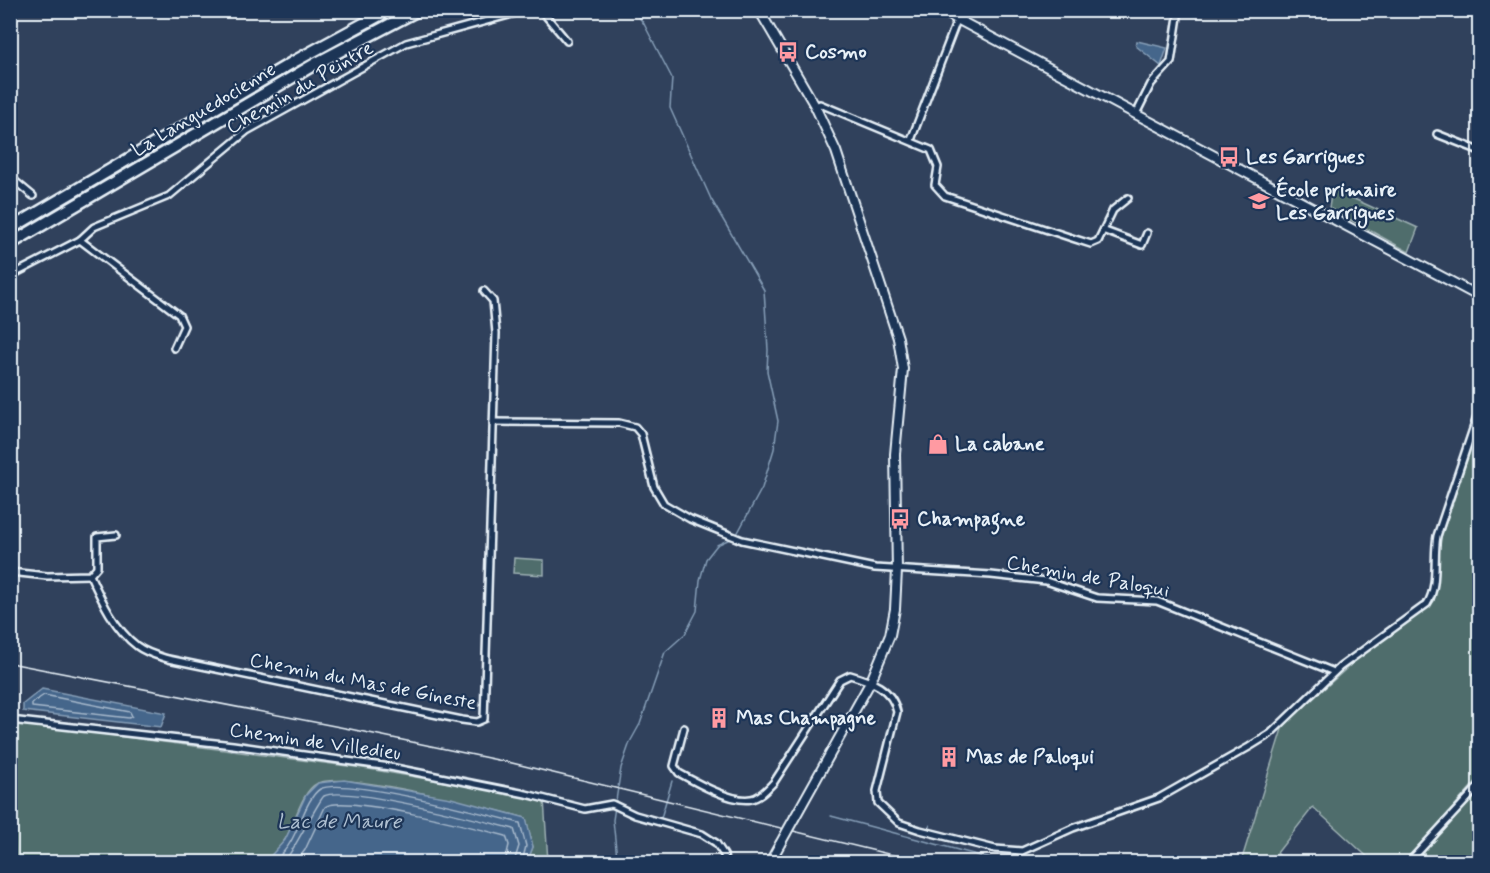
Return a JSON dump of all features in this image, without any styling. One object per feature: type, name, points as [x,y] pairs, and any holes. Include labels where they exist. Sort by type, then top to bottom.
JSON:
[{"type":"highway","name":"La Languedocienne","points":[[10,229],[295,61],[389,10]]},
{"type":"highway","name":"La Languedocienne","points":[[10,244],[315,64],[418,10]]},
{"type":"street","name":"Chemin du Peintre","points":[[10,276],[80,240],[94,227],[169,196],[247,131],[406,43],[527,10]]},
{"type":"street","points":[[541,10],[567,41]]},
{"type":"street","points":[[759,10],[815,106],[841,165],[901,348],[903,369],[895,476],[897,570],[895,609],[890,635],[871,681],[770,862]]},
{"type":"street","points":[[940,10],[1479,297]]},
{"type":"street","points":[[911,141],[959,21],[966,10]]},
{"type":"street","points":[[1136,114],[1151,84],[1171,62],[1179,10]]},
{"type":"street","points":[[815,106],[820,104],[931,150],[937,159],[935,185],[945,196],[1091,244],[1098,240],[1105,231],[1113,210],[1128,198]]},
{"type":"street","points":[[1437,134],[1479,151]]},
{"type":"street","points":[[10,177],[33,196]]},
{"type":"street","points":[[1105,231],[1142,245],[1147,233]]},
{"type":"street","points":[[80,240],[179,315],[184,326],[174,348]]},
{"type":"street","points":[[484,291],[493,301],[494,310],[493,422]]},
{"type":"street","points":[[684,728],[674,766],[679,773],[735,799],[752,800],[765,792],[774,782],[840,680],[850,675],[871,681],[892,697],[897,712],[878,791],[878,803],[899,823],[952,840],[995,849],[1022,851],[1083,824],[1159,798],[1270,734],[1334,672],[1369,644],[1423,608],[1430,600],[1437,536],[1479,408]]},
{"type":"street","name":"Chemin de Paloqui","points":[[493,422],[619,423],[634,427],[641,434],[658,497],[672,511],[742,540],[897,570],[991,575],[1046,581],[1097,598],[1157,601],[1334,672]]},
{"type":"street","name":"Chemin du Mas de Gineste","points":[[90,575],[123,633],[137,647],[148,652],[168,659],[477,722],[484,719],[493,422]]},
{"type":"street","points":[[10,572],[47,576],[90,575],[97,567],[95,541],[97,537],[116,535]]},
{"type":"street","name":"Chemin de Villedieu","points":[[10,720],[233,745],[390,767],[447,777],[585,809],[615,805],[635,815],[702,834],[716,843],[724,855],[725,862]]},
{"type":"street","points":[[1409,862],[1479,785]]},
{"type":"green space","points":[[1332,189],[1418,228],[1409,252],[1329,208]]},
{"type":"green space","points":[[1479,424],[1479,778],[1405,862],[1373,862],[1313,807],[1277,853],[1286,862],[1241,862],[1282,729],[1289,720],[1364,653],[1434,601],[1438,546]]},
{"type":"green space","points":[[514,558],[544,560],[544,575],[513,573]]},
{"type":"green space","points":[[10,722],[363,768],[544,799],[548,862],[527,862],[533,847],[526,818],[419,792],[334,780],[318,783],[312,787],[299,808],[286,838],[265,862],[16,862],[11,801]]},
{"type":"green space","points":[[1479,790],[1479,862],[1415,862]]},
{"type":"water","points":[[1137,41],[1167,48],[1161,66],[1136,46]]},
{"type":"water","points":[[42,689],[166,713],[161,727],[23,711],[23,704]]},
{"type":"water","name":"Lac de Maure","points":[[344,780],[451,798],[526,818],[533,847],[527,862],[265,862],[285,840],[306,795],[318,783]]},
{"type":"waterway","points":[[634,10],[644,24],[672,78],[670,108],[711,199],[764,290],[767,371],[778,421],[774,449],[762,488],[736,536]]},
{"type":"waterway","points":[[621,862],[617,858],[613,820],[621,768],[630,742],[640,724],[665,652],[685,634],[697,611],[700,580],[706,559],[717,545],[732,538]]},
{"type":"waterway","points":[[661,818],[672,781]]},
{"type":"waterway","points":[[831,816],[1003,862]]},
{"type":"waterway","points":[[1016,862],[1027,858],[1060,862]]},
{"type":"railway","points":[[10,663],[512,763],[921,862]]},
{"type":"place","name":"Cosmo","points":[[788,52]]},
{"type":"place","name":"Les Garrigues","points":[[1229,157]]},
{"type":"place","name":"École primaire Les Garrigues","points":[[1259,201]]},
{"type":"place","name":"La cabane","points":[[938,444]]},
{"type":"place","name":"Champagne","points":[[900,519]]},
{"type":"place","name":"Mas Champagne","points":[[719,718]]},
{"type":"place","name":"Mas de Paloqui","points":[[949,757]]}]
